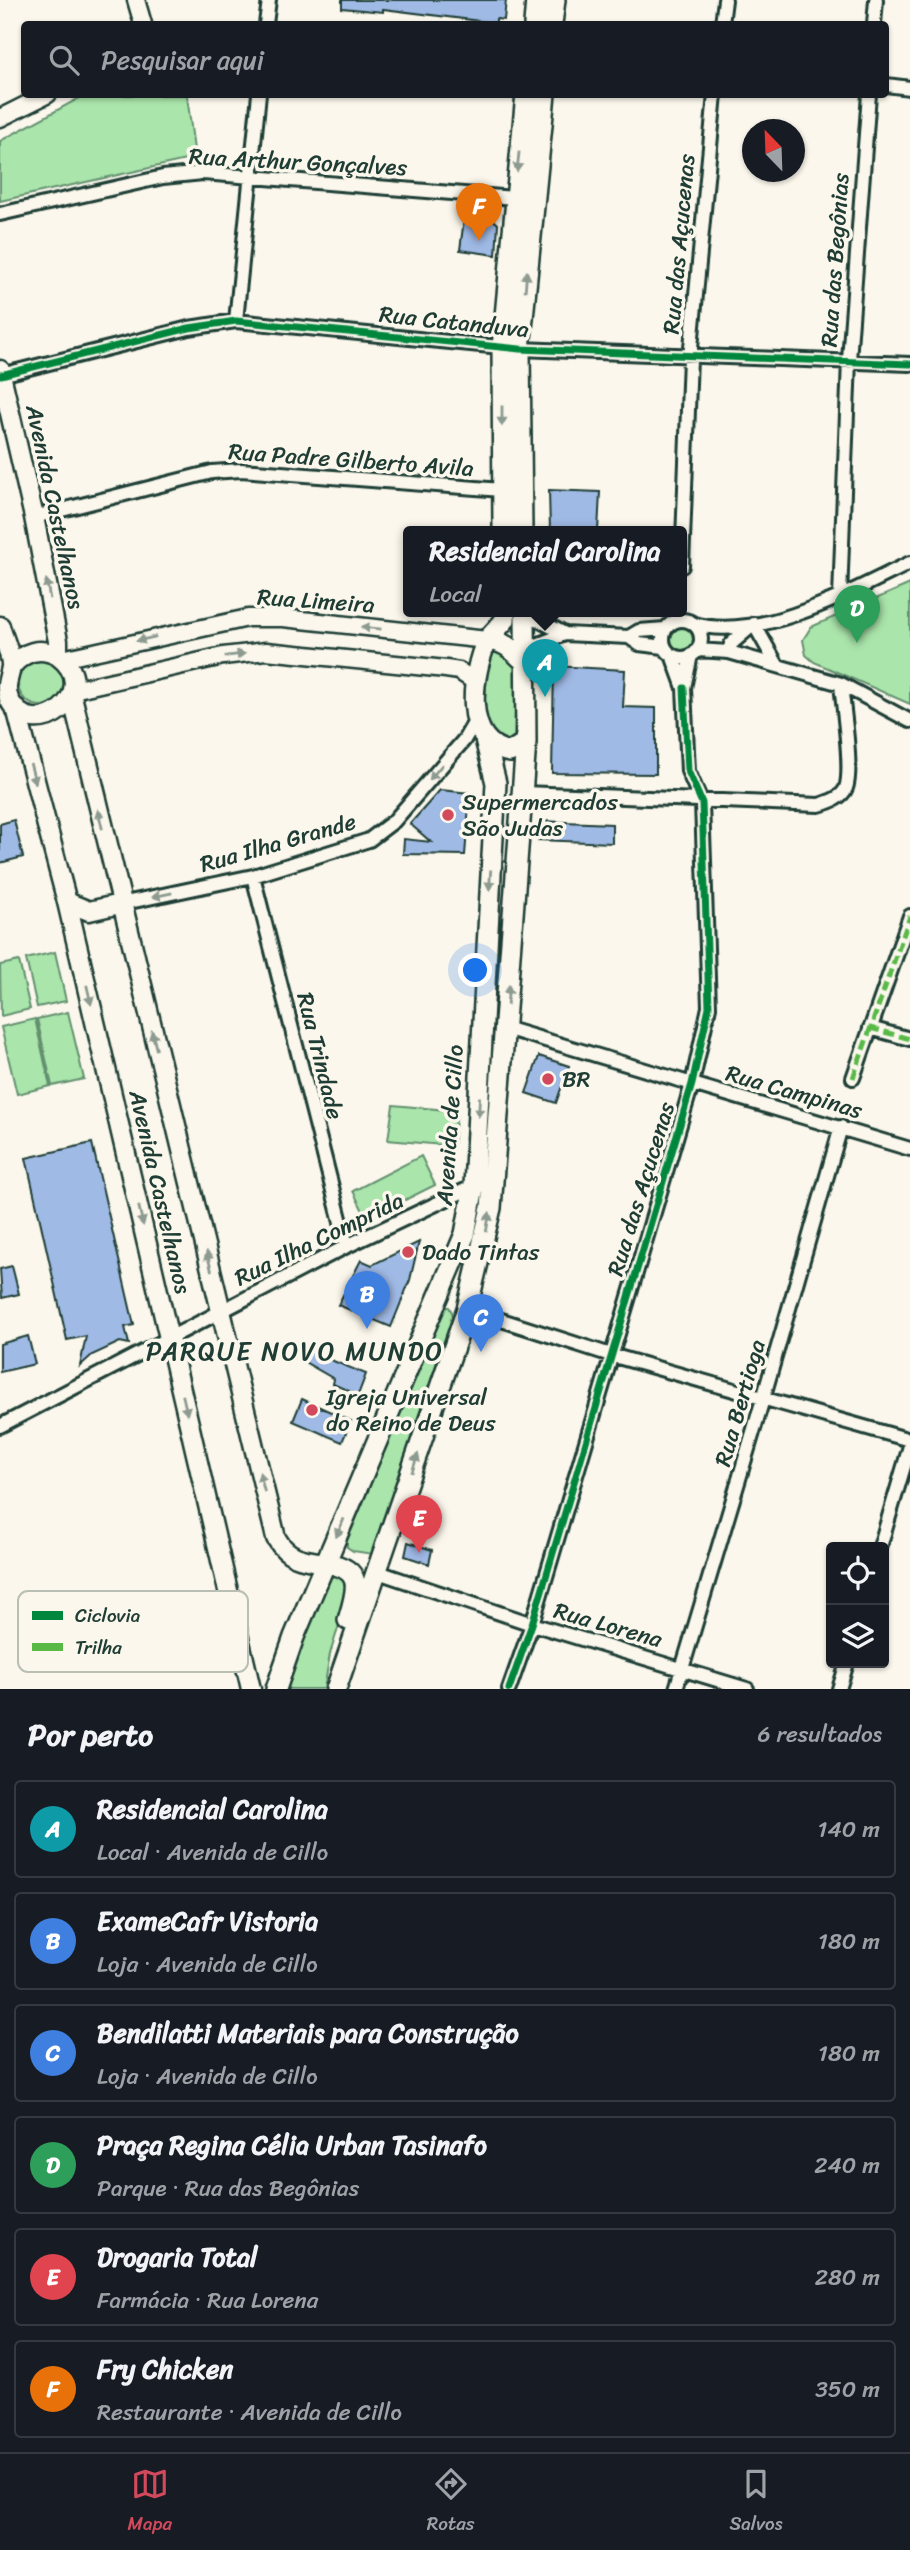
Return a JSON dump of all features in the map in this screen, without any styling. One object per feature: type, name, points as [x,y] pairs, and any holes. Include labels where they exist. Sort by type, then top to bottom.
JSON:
[{"type":"main road","points":[[534,21],[536,0]]},
{"type":"main road","points":[[552,21],[555,0]]},
{"type":"main road","points":[[503,526],[514,198],[526,98]]},
{"type":"main road","points":[[522,526],[511,348],[544,98]]},
{"type":"main road","name":"Avenida Castelhanos","points":[[1,373],[34,517],[60,657],[73,676],[72,693],[120,904],[276,1538],[285,1553],[293,1557],[331,1564]]},
{"type":"main road","name":"Avenida de Cillo","points":[[276,1689],[331,1564],[465,1234],[474,1186],[496,783],[477,718],[474,681],[487,640],[505,617]]},
{"type":"main road","name":"Avenida de Cillo","points":[[335,1689],[378,1572],[467,1309],[491,1208],[524,793],[525,617]]},
{"type":"main road","name":"Avenida Castelhanos","points":[[0,626],[10,707],[66,902],[228,1591]]},
{"type":"main road","points":[[487,640],[503,642],[527,657]]},
{"type":"main road","points":[[6,671],[17,659],[35,651],[60,657]]},
{"type":"main road","points":[[10,707],[32,717],[43,718],[61,710],[72,693]]},
{"type":"main road","points":[[485,739],[497,750],[510,752],[526,742]]},
{"type":"main road","points":[[66,902],[89,911],[120,904]]},
{"type":"main road","points":[[465,1234],[452,1287],[455,1301],[467,1309]]},
{"type":"main road","points":[[331,1564],[378,1572]]},
{"type":"main road","points":[[331,1564],[351,1574],[356,1591],[338,1660],[335,1689]]},
{"type":"street","points":[[136,0],[142,21]]},
{"type":"street","points":[[266,21],[269,0]]},
{"type":"street","points":[[722,21],[724,0]]},
{"type":"street","points":[[874,21],[876,0]]},
{"type":"street","points":[[889,85],[910,88]]},
{"type":"street","points":[[0,118],[40,98]]},
{"type":"street","points":[[236,321],[259,98]]},
{"type":"street","name":"Rua das Açucenas","points":[[683,526],[690,358],[715,98]]},
{"type":"street","name":"Rua das Begônias","points":[[840,597],[849,360],[869,98]]},
{"type":"street","name":"Rua Arthur Gonçalves","points":[[0,214],[163,177],[203,173],[514,198]]},
{"type":"street","name":"Rua Catanduva","points":[[1,373],[189,328],[236,321],[511,348],[690,358],[849,360],[910,364]]},
{"type":"street","name":"Rua Padre Gilberto Avila","points":[[34,517],[212,472],[241,470],[502,490]]},
{"type":"street","points":[[683,617],[708,628],[754,624],[840,597],[910,563]]},
{"type":"street","points":[[534,617],[565,634],[629,637],[639,644],[668,651],[683,658],[694,653],[729,653],[778,665],[841,684],[910,721]]},
{"type":"street","points":[[629,637],[639,631],[665,629],[678,617]]},
{"type":"street","name":"Rua Limeira","points":[[60,657],[248,618],[283,618],[487,640]]},
{"type":"street","points":[[694,624],[701,639],[694,653]]},
{"type":"street","points":[[729,653],[732,644],[754,624]]},
{"type":"street","points":[[754,624],[778,665]]},
{"type":"street","points":[[665,629],[668,651]]},
{"type":"street","points":[[527,657],[565,634]]},
{"type":"street","points":[[72,693],[223,656],[266,651],[446,668],[459,671],[474,681]]},
{"type":"street","name":"Rua das Açucenas","points":[[668,651],[684,688]]},
{"type":"street","name":"Rua das Açucenas","points":[[509,1689],[532,1624],[692,1084],[709,1007],[702,803],[688,771],[684,688],[694,653]]},
{"type":"street","points":[[524,793],[702,803],[819,805],[833,800],[845,790],[849,775],[841,684]]},
{"type":"street","name":"Rua Ilha Grande","points":[[120,904],[253,876],[369,840],[384,831],[464,740],[477,718]]},
{"type":"street","name":"Rua Trindade","points":[[253,876],[347,1246]]},
{"type":"street","points":[[853,1078],[910,916]]},
{"type":"street","name":"Rua Campinas","points":[[505,1028],[910,1149]]},
{"type":"street","points":[[870,1028],[910,1040]]},
{"type":"street","name":"Rua Bertioga","points":[[676,1689],[841,1127]]},
{"type":"street","name":"Rua Ilha Comprida","points":[[169,1338],[347,1246],[474,1186]]},
{"type":"street","points":[[467,1309],[611,1355],[910,1440]]},
{"type":"street","points":[[0,1426],[169,1338]]},
{"type":"street","points":[[881,1542],[910,1446]]},
{"type":"street","name":"Rua Lorena","points":[[378,1572],[532,1624],[747,1689]]},
{"type":"street","points":[[839,1689],[845,1668]]},
{"type":"green space","points":[[79,98],[187,98],[195,158],[0,201],[0,141]]},
{"type":"green space","points":[[910,584],[910,704],[814,662],[806,655],[803,640],[811,627]]},
{"type":"green space","points":[[681,624],[691,628],[695,638],[691,648],[681,652],[671,648],[667,638],[671,628]]},
{"type":"green space","points":[[495,652],[507,652],[517,667],[514,736],[508,742],[490,736],[482,696],[489,656]]},
{"type":"green space","points":[[41,660],[58,666],[64,683],[58,700],[41,706],[24,700],[18,683],[24,666]]},
{"type":"green space","points":[[55,952],[66,1001],[37,1007],[26,959]]},
{"type":"green space","points":[[19,961],[30,1009],[1,1016],[0,965]]},
{"type":"green space","points":[[68,1012],[84,1079],[52,1086],[37,1019]]},
{"type":"green space","points":[[35,1019],[50,1086],[17,1094],[1,1027]]},
{"type":"green space","points":[[393,1105],[457,1111],[453,1146],[388,1140]]},
{"type":"green space","points":[[421,1156],[435,1185],[367,1219],[353,1191]]},
{"type":"green space","points":[[444,1307],[449,1307],[453,1314],[373,1554],[353,1551],[347,1547],[347,1541]]},
{"type":"green space","points":[[337,1576],[346,1580],[348,1596],[330,1654],[324,1689],[279,1689],[327,1578]]},
{"type":"building","points":[[342,0],[506,0],[504,20],[496,21],[383,9],[383,12],[342,8]]},
{"type":"building","points":[[465,211],[488,215],[498,224],[496,255],[460,250]]},
{"type":"building","points":[[549,490],[600,492],[598,526],[550,526]]},
{"type":"building","points":[[554,666],[625,670],[623,707],[656,708],[656,774],[552,773]]},
{"type":"building","name":"Supermercados São Judas","points":[[440,790],[470,793],[465,855],[403,854],[404,839],[431,842],[410,824]]},
{"type":"building","points":[[14,820],[23,857],[0,863],[0,824]]},
{"type":"building","points":[[539,821],[612,824],[612,843],[538,840]]},
{"type":"building","name":"BR","points":[[539,1056],[569,1066],[556,1103],[526,1093]]},
{"type":"building","points":[[92,1143],[134,1325],[125,1327],[129,1344],[120,1342],[92,1355],[80,1366],[86,1336],[67,1340],[26,1158]]},
{"type":"building","points":[[419,1242],[410,1280],[391,1327],[338,1305],[361,1260],[372,1265]]},
{"type":"building","points":[[12,1266],[19,1294],[2,1298],[0,1269]]},
{"type":"building","points":[[28,1336],[35,1364],[0,1372],[0,1344]]},
{"type":"building","points":[[308,1351],[366,1374],[358,1395],[333,1384],[334,1379],[303,1361]]},
{"type":"building","name":"Igreja Universal do Reino de Deus","points":[[302,1399],[351,1421],[342,1442],[293,1421]]},
{"type":"building","points":[[408,1542],[432,1550],[429,1564],[405,1556]]},
{"type":"marked path","points":[[853,1078],[910,916]]},
{"type":"marked path","points":[[870,1028],[910,1039]]},
{"type":"cycle path","points":[[1,375],[189,328],[236,321],[520,349],[910,364]]},
{"type":"cycle path","points":[[509,1689],[532,1624],[692,1084],[709,1007],[702,803],[688,771],[684,688]]},
{"type":"place","name":"Fry Chicken","points":[[479,241]]},
{"type":"place","name":"Praça Regina Célia Urban Tasinafo","points":[[857,643]]},
{"type":"place","name":"Residencial Carolina","points":[[545,697]]},
{"type":"place","name":"Supermercados São Judas","points":[[448,815]]},
{"type":"place","name":"BR","points":[[548,1079]]},
{"type":"place","name":"Dado Tintas","points":[[408,1252]]},
{"type":"place","name":"ExameCafr Vistoria","points":[[367,1329]]},
{"type":"place","name":"Bendilatti Materiais para Construção","points":[[481,1352]]},
{"type":"place","name":"Igreja Universal do Reino de Deus","points":[[312,1410]]},
{"type":"place","name":"Drogaria Total","points":[[419,1553]]},
{"type":"district","name":"PARQUE NOVO MUNDO","points":[[295,1351]]}]
